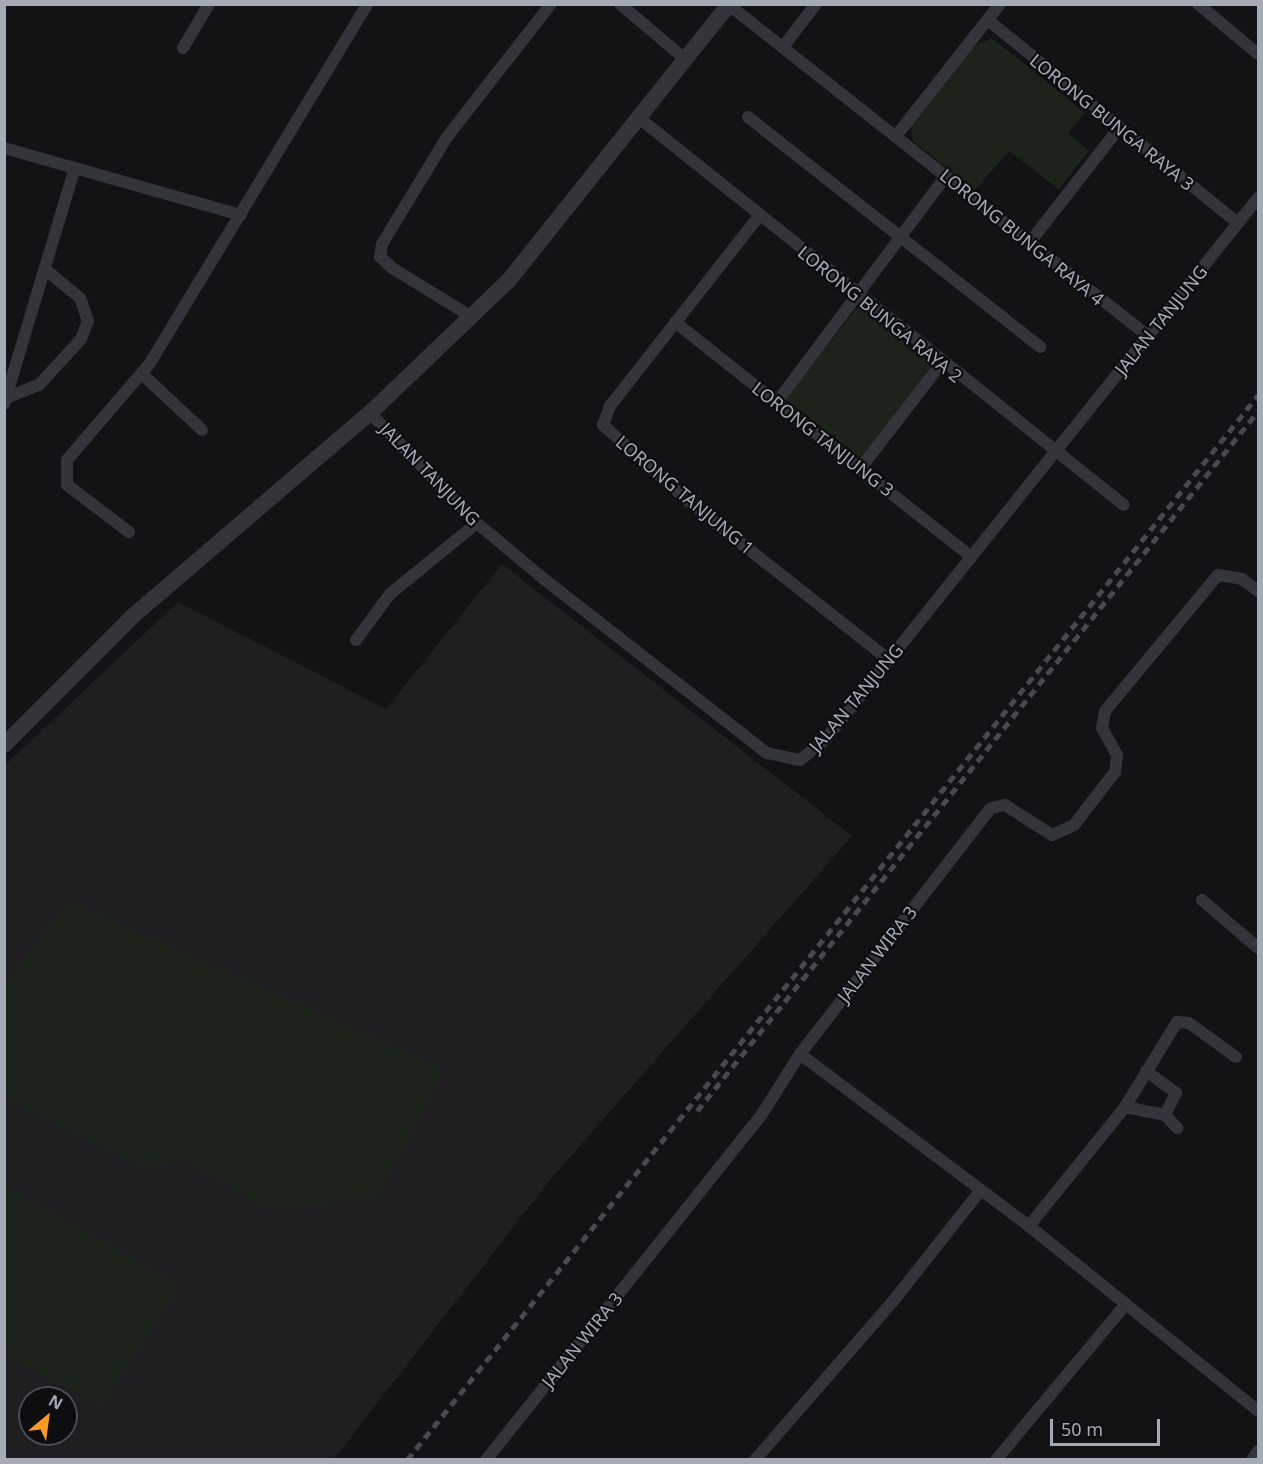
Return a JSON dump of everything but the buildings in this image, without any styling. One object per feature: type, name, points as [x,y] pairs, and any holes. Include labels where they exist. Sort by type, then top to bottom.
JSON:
[{"type":"street","points":[[183,48],[209,4]]},
{"type":"street","points":[[129,532],[67,485],[63,469],[142,374],[241,215],[367,4]]},
{"type":"street","points":[[472,317],[392,268],[380,257],[382,244],[447,137],[551,4]]},
{"type":"street","points":[[620,4],[686,60]]},
{"type":"street","points":[[4,745],[134,615],[370,413],[472,317],[530,256],[729,4]]},
{"type":"street","name":"LORONG BUNGA RAYA 4","points":[[729,4],[1148,336]]},
{"type":"street","points":[[783,47],[816,4]]},
{"type":"street","points":[[896,136],[1000,4]]},
{"type":"street","points":[[1198,4],[1258,54]]},
{"type":"street","name":"LORONG BUNGA RAYA 3","points":[[987,20],[1238,223]]},
{"type":"street","points":[[748,117],[1040,347]]},
{"type":"street","name":"LORONG BUNGA RAYA 2","points":[[639,118],[940,364],[1054,454],[1124,505]]},
{"type":"street","points":[[1030,242],[1119,128]]},
{"type":"street","points":[[4,148],[241,215]]},
{"type":"street","points":[[5,401],[75,168]]},
{"type":"street","points":[[777,402],[946,176]]},
{"type":"street","name":"JALAN TANJUNG","points":[[370,413],[477,523],[777,758],[790,762],[810,756],[1258,198]]},
{"type":"street","name":"LORONG TANJUNG 1","points":[[759,216],[605,412],[603,425],[889,660]]},
{"type":"street","points":[[5,401],[39,385],[81,339],[88,321],[80,298],[45,269]]},
{"type":"street","name":"LORONG TANJUNG 3","points":[[675,322],[971,557]]},
{"type":"street","points":[[860,470],[940,364]]},
{"type":"street","points":[[142,374],[202,430]]},
{"type":"street","points":[[356,640],[390,594],[477,523]]},
{"type":"street","name":"JALAN WIRA 3","points":[[486,1460],[762,1114],[800,1054],[994,804],[1005,805],[1052,835],[1083,816],[1117,763],[1102,728],[1105,711],[1218,575],[1225,573],[1257,587]]},
{"type":"street","points":[[1202,900],[1258,948]]},
{"type":"street","points":[[1029,1226],[1125,1107],[1172,1026],[1182,1021],[1236,1057]]},
{"type":"street","points":[[800,1054],[1029,1226],[1258,1411]]},
{"type":"street","points":[[1146,1071],[1176,1094],[1165,1115]]},
{"type":"street","points":[[1125,1107],[1165,1115],[1177,1128]]},
{"type":"street","points":[[755,1460],[894,1300],[981,1190]]},
{"type":"street","points":[[996,1460],[1126,1304]]},
{"type":"street","points":[[1252,1460],[1258,1451]]},
{"type":"shaded area","points":[[992,38],[1085,113],[1068,133],[1089,151],[1059,189],[1009,151],[975,190],[913,141],[911,125],[974,46]]},
{"type":"shaded area","points":[[859,305],[932,365],[862,459],[785,399]]},
{"type":"shaded area","points":[[502,564],[852,836],[549,1181],[334,1459],[5,1460],[5,765],[178,602],[386,709]]},
{"type":"shaded area","points":[[67,901],[444,1069],[378,1196],[272,1210],[184,1159],[146,1167],[5,1097],[5,987]]},
{"type":"shaded area","points":[[4,1186],[180,1286],[101,1406],[78,1394],[78,1386],[64,1386],[5,1354]]},
{"type":"railway","points":[[407,1460],[1258,395]]},
{"type":"railway","points":[[697,1111],[1258,411]]}]
